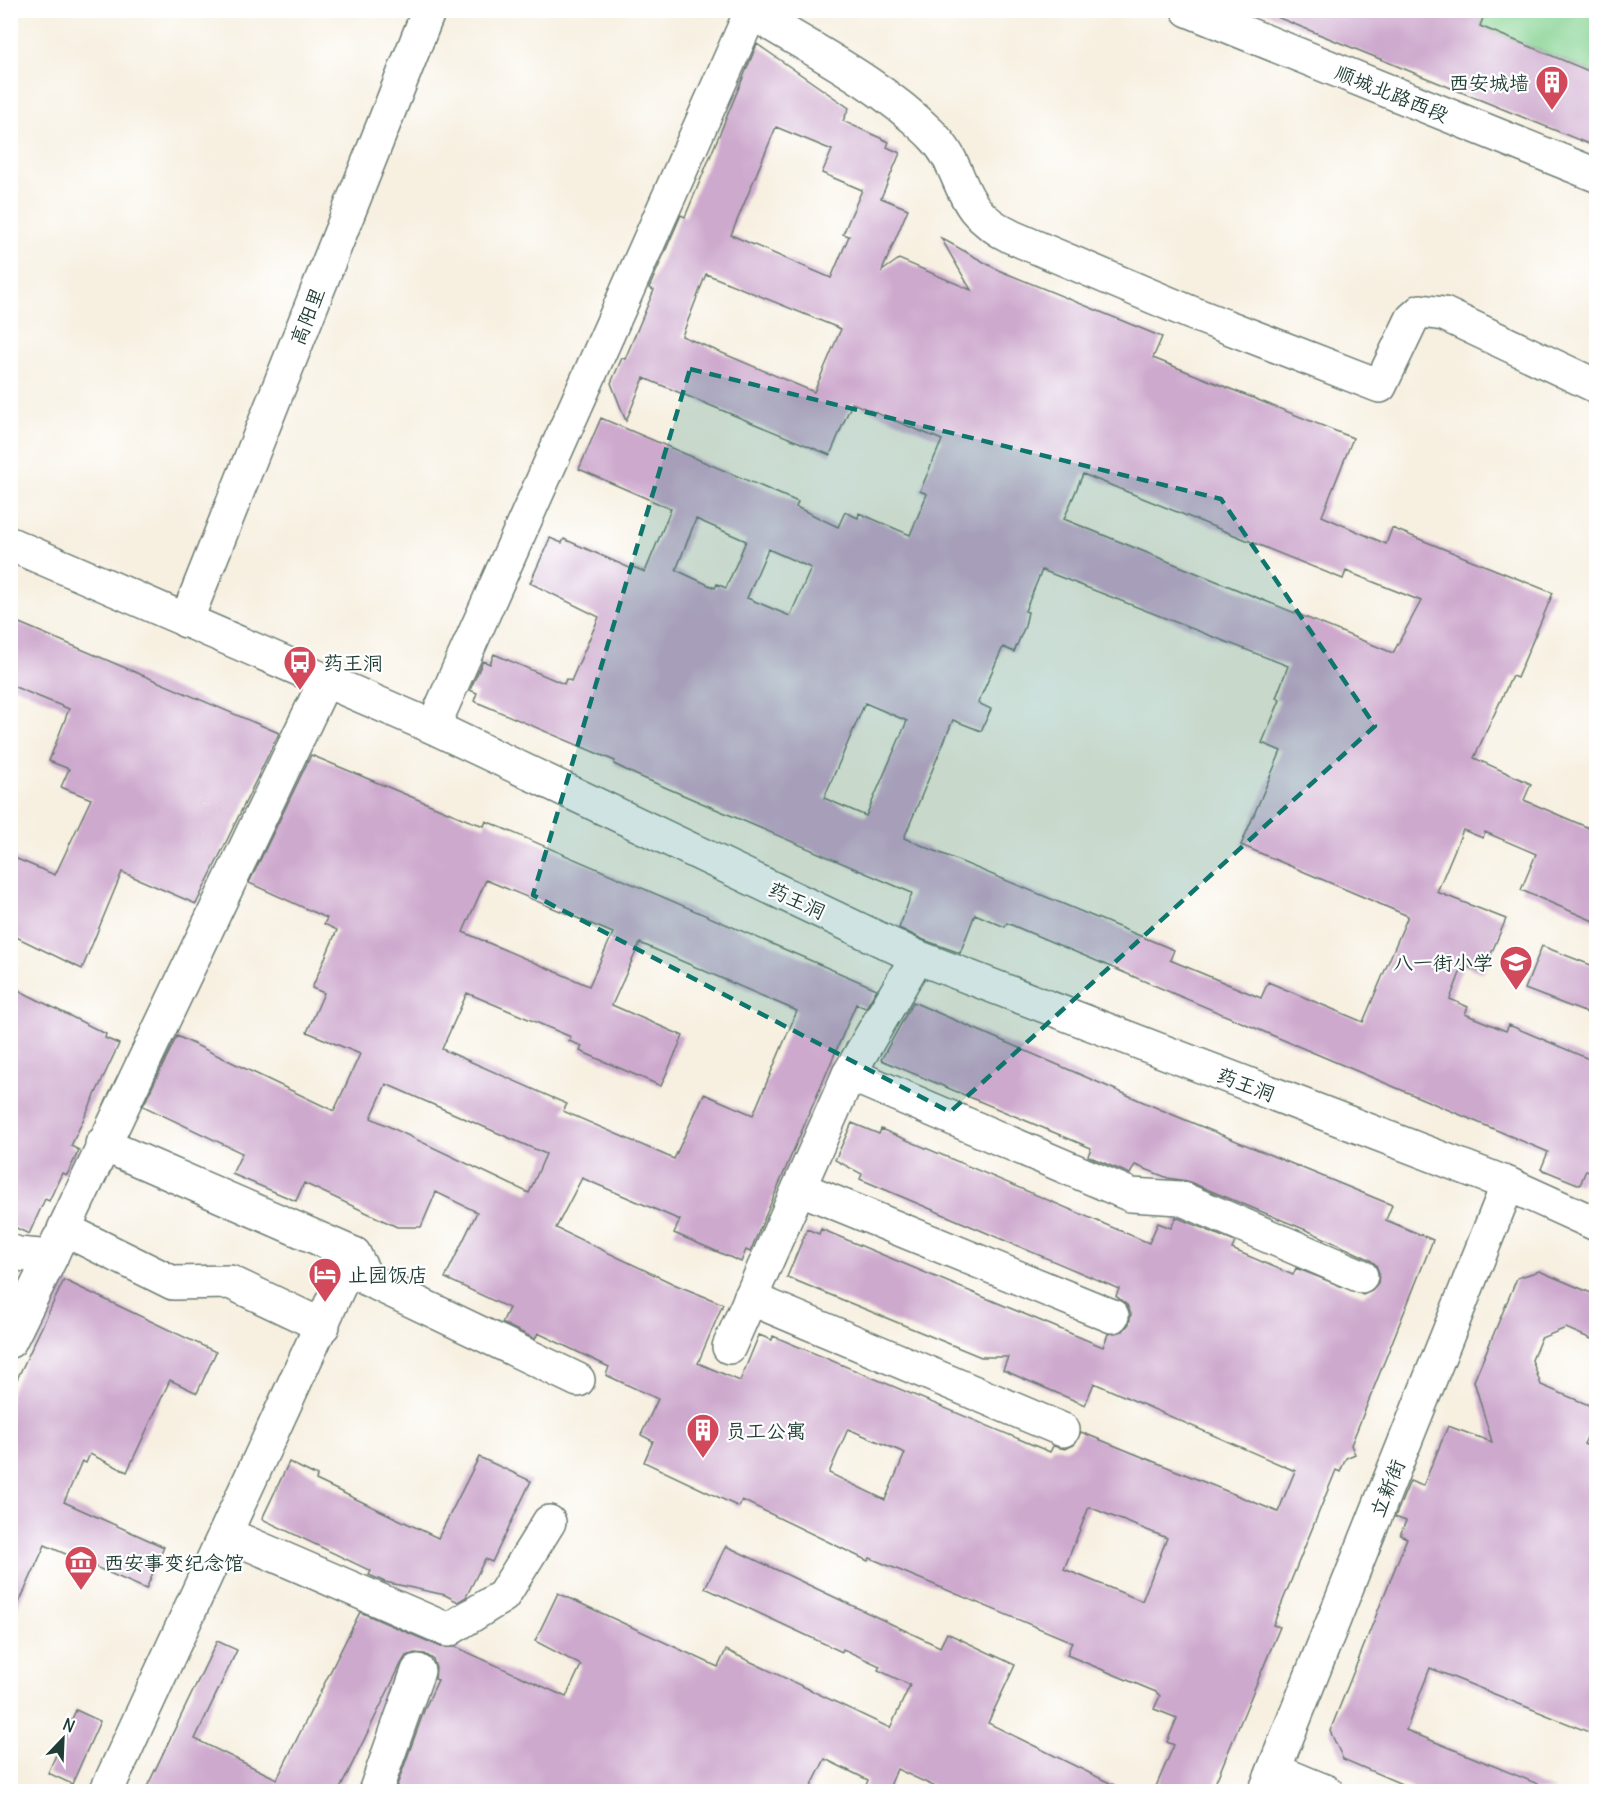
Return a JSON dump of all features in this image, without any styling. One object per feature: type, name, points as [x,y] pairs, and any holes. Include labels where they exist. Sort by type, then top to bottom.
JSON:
[{"type":"street","name":"高阳里","points":[[186,621],[429,10]]},
{"type":"street","name":"顺城北路西段","points":[[1188,10],[1596,175]]},
{"type":"street","points":[[433,727],[750,11],[874,86],[932,134],[944,151],[966,198],[976,213],[993,228],[1012,237],[1189,312],[1380,386],[1412,319],[1421,311],[1444,314],[1596,386]]},
{"type":"street","name":"药王洞","points":[[10,544],[433,727],[917,957],[1508,1184],[1596,1224]]},
{"type":"street","points":[[10,1341],[102,1144],[326,681]]},
{"type":"street","points":[[729,1347],[849,1074],[917,957]]},
{"type":"street","points":[[849,1074],[1131,1196],[1180,1198],[1361,1276]]},
{"type":"street","points":[[102,1144],[354,1254],[367,1279],[578,1380]]},
{"type":"street","name":"立新街","points":[[1269,1781],[1508,1184]]},
{"type":"street","points":[[799,1188],[1112,1316]]},
{"type":"street","points":[[10,1251],[18,1254],[57,1243],[173,1283],[230,1282],[323,1326]]},
{"type":"street","points":[[106,1791],[323,1326],[354,1254]]},
{"type":"street","points":[[750,1299],[1063,1430]]},
{"type":"street","points":[[226,1534],[448,1630],[503,1596],[549,1522]]},
{"type":"street","points":[[375,1791],[418,1671]]},
{"type":"street","points":[[1269,1781],[1326,1791]]},
{"type":"highlighted area","points":[[690,369],[1221,499],[1375,726],[950,1112],[533,895]]},
{"type":"green space","points":[[1486,11],[1596,11],[1596,74],[1480,26]]},
{"type":"building","name":"西安城墙","points":[[1486,10],[1480,26],[1596,74],[1596,147],[1262,11]]},
{"type":"building","points":[[757,44],[849,108],[843,121],[889,142],[887,147],[900,153],[881,198],[908,209],[882,271],[899,259],[971,290],[941,238],[998,270],[1162,337],[1153,358],[1353,438],[1322,516],[1386,544],[1392,528],[1553,593],[1517,678],[1512,676],[1474,758],[1531,784],[1524,800],[1596,831],[1596,922],[1521,890],[1536,854],[1485,832],[1483,838],[1463,830],[1437,892],[1506,919],[1483,973],[1463,965],[1450,999],[1468,1007],[1465,1014],[1506,1031],[1509,1025],[1596,1062],[1596,1174],[1586,1170],[1580,1185],[1541,1169],[1548,1152],[1007,923],[1005,927],[975,914],[960,953],[924,940],[899,928],[912,893],[634,774],[614,764],[615,761],[474,701],[477,693],[470,690],[483,661],[490,664],[494,654],[564,684],[566,679],[571,681],[599,617],[530,583],[550,538],[562,543],[564,539],[632,569],[633,567],[645,572],[671,509],[579,469],[601,418],[798,502],[796,507],[838,527],[845,512],[858,518],[859,513],[910,535],[927,494],[920,491],[942,440],[852,403],[830,455],[644,378],[626,421],[611,383],[622,358],[625,359],[654,290],[649,288],[681,215],[685,217]],"holes":[[[776,127],[832,150],[822,173],[862,190],[843,234],[849,236],[831,278],[731,235]],[[706,274],[841,329],[814,392],[682,336]],[[1083,474],[1343,579],[1346,571],[1421,601],[1393,653],[1064,519]],[[696,519],[746,541],[726,588],[717,584],[715,588],[676,570]],[[768,549],[811,568],[790,616],[747,598]],[[1042,570],[1288,666],[1276,698],[1280,700],[1262,743],[1281,751],[1241,845],[1408,916],[1363,1022],[1268,982],[1261,998],[1170,960],[1174,950],[904,838],[953,720],[981,731],[991,709],[978,703],[1003,647],[1014,652],[1028,612],[1025,611]],[[865,703],[907,721],[866,816],[824,798]]]},
{"type":"building","points":[[10,619],[279,733],[196,904],[122,872],[82,969],[10,934],[10,856],[55,875],[91,799],[61,787],[69,769],[49,761],[69,709],[10,685]]},
{"type":"building","points":[[311,755],[467,820],[484,826],[486,821],[877,989],[866,1008],[856,1004],[750,1252],[746,1250],[741,1262],[674,1233],[680,1220],[582,1178],[556,1228],[676,1285],[723,1304],[698,1363],[740,1381],[759,1335],[772,1340],[773,1336],[1050,1452],[1053,1446],[1065,1449],[1074,1445],[1081,1432],[1278,1512],[1295,1471],[1094,1383],[1085,1405],[1003,1370],[1008,1357],[981,1357],[787,1277],[807,1229],[819,1234],[821,1229],[1103,1347],[1108,1334],[1123,1331],[1129,1324],[1131,1314],[1127,1305],[1116,1296],[1119,1289],[860,1179],[862,1174],[835,1160],[852,1123],[879,1134],[881,1129],[1149,1243],[1158,1223],[1171,1228],[1176,1217],[1235,1242],[1232,1249],[1293,1275],[1296,1268],[1363,1295],[1372,1291],[1378,1284],[1379,1273],[1376,1265],[1369,1259],[1311,1232],[1187,1181],[1168,1178],[1135,1165],[1130,1174],[1088,1156],[1091,1148],[881,1060],[913,1002],[1171,1114],[1392,1205],[1386,1220],[1433,1240],[1351,1445],[1355,1454],[1346,1458],[1340,1472],[1336,1470],[1273,1625],[1280,1627],[1212,1791],[1154,1791],[1174,1745],[1167,1742],[1177,1718],[1154,1709],[1160,1696],[1156,1692],[1067,1655],[1072,1642],[870,1558],[868,1561],[742,1500],[739,1507],[644,1462],[653,1441],[641,1435],[658,1399],[606,1375],[609,1367],[538,1333],[535,1339],[502,1323],[509,1308],[445,1278],[477,1212],[436,1192],[421,1227],[397,1227],[304,1183],[296,1201],[232,1174],[242,1153],[143,1106],[177,1036],[334,1111],[360,1054],[307,1032],[324,993],[312,988],[337,930],[324,924],[327,918],[249,883]],"holes":[[[486,880],[613,933],[589,986],[463,932]],[[640,943],[797,1011],[753,1115],[704,1094],[674,1159],[563,1111],[567,1104],[442,1049],[467,993],[571,1037],[569,1041],[582,1046],[580,1051],[661,1086],[683,1036],[612,1005]],[[386,1084],[546,1154],[529,1193],[371,1118]],[[848,1429],[905,1453],[885,1500],[829,1473]],[[1089,1507],[1167,1538],[1142,1601],[1064,1569]]]},
{"type":"building","points":[[1542,946],[1596,967],[1596,988],[1587,1013],[1525,989]]},
{"type":"building","points":[[10,986],[106,1034],[105,1038],[119,1044],[71,1146],[79,1150],[67,1175],[62,1173],[49,1201],[45,1199],[29,1234],[10,1225]]},
{"type":"building","points":[[1539,1271],[1596,1295],[1596,1341],[1566,1328],[1541,1338],[1532,1360],[1541,1385],[1596,1408],[1596,1417],[1584,1444],[1596,1449],[1596,1735],[1430,1668],[1406,1730],[1555,1791],[1418,1791],[1343,1759],[1330,1731],[1407,1538],[1400,1535],[1406,1521],[1395,1517],[1410,1481],[1423,1486],[1448,1426],[1492,1442],[1474,1381],[1517,1278]]},
{"type":"building","points":[[64,1280],[216,1352],[197,1393],[170,1380],[127,1472],[90,1454],[86,1463],[82,1461],[64,1502],[164,1547],[146,1589],[45,1545],[10,1623],[10,1394]]},
{"type":"building","points":[[479,1457],[531,1481],[492,1562],[485,1559],[466,1597],[458,1602],[445,1595],[385,1582],[369,1575],[371,1571],[262,1519],[289,1462],[317,1476],[316,1480],[438,1538]]},
{"type":"building","points":[[726,1546],[940,1647],[947,1633],[1015,1665],[988,1723],[1126,1791],[944,1791],[897,1769],[888,1791],[864,1791],[868,1780],[825,1759],[809,1791],[395,1791],[425,1708],[438,1680],[435,1679],[436,1668],[433,1659],[425,1654],[415,1653],[406,1656],[401,1664],[339,1791],[145,1791],[217,1641],[237,1650],[195,1739],[277,1779],[360,1612],[441,1647],[456,1647],[566,1697],[581,1665],[535,1641],[558,1593],[718,1667],[726,1650],[890,1728],[910,1685],[878,1670],[880,1666],[843,1649],[842,1652],[705,1588]]},
{"type":"building","points":[[76,1710],[100,1721],[72,1784],[48,1773]]},
{"type":"place","name":"西安城墙","points":[[1552,111]]},
{"type":"place","name":"药王洞","points":[[300,691]]},
{"type":"place","name":"八一街小学","points":[[1516,991]]},
{"type":"place","name":"止园饭店","points":[[325,1303]]},
{"type":"place","name":"员工公寓","points":[[703,1459]]},
{"type":"place","name":"西安事变纪念馆","points":[[81,1591]]}]
